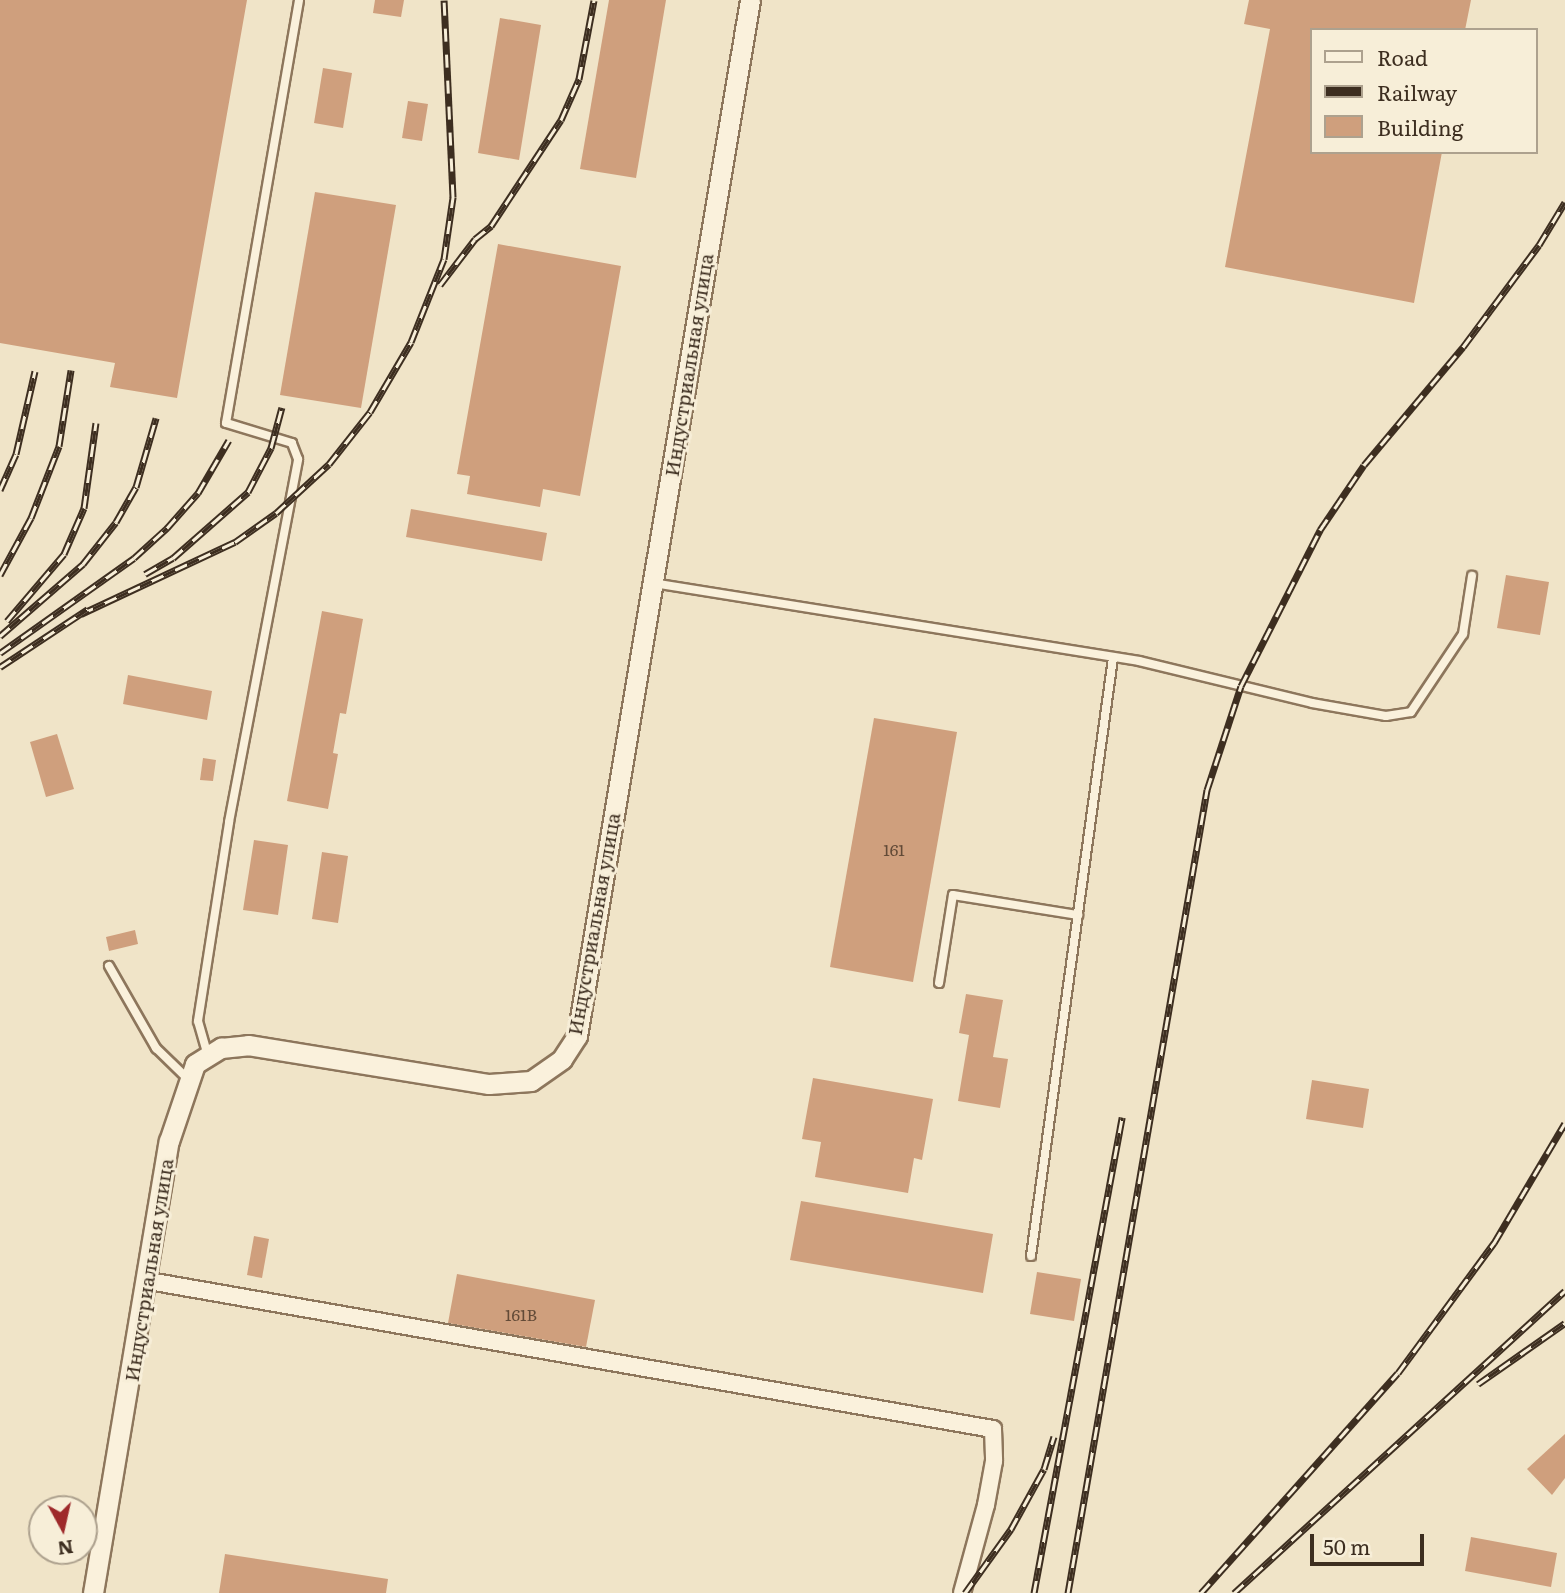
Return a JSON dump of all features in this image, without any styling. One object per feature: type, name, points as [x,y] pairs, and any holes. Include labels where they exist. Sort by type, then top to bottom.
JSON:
[{"type":"street","name":"Индустриальная улица","points":[[93,1593],[149,1281],[169,1141],[195,1064],[221,1048],[248,1045],[489,1084],[531,1082],[562,1059],[577,1036],[750,0]]},
{"type":"street","points":[[149,1281],[992,1429],[993,1461],[986,1505],[962,1593]]},
{"type":"lane","points":[[208,1056],[198,1021],[229,822],[298,459],[292,443],[226,423],[299,0]]},
{"type":"lane","points":[[653,583],[1113,657],[1312,703],[1386,716],[1411,712],[1462,634],[1472,576]]},
{"type":"lane","points":[[1031,1256],[1113,657]]},
{"type":"lane","points":[[939,983],[953,895],[1078,915]]},
{"type":"lane","points":[[109,966],[156,1048],[188,1079]]},
{"type":"building","points":[[0,0],[247,0],[177,398],[110,387],[115,363],[0,343]]},
{"type":"building","points":[[375,0],[404,0],[401,17],[373,13]]},
{"type":"building","points":[[609,0],[666,0],[636,178],[580,169]]},
{"type":"building","points":[[1249,0],[1471,0],[1465,28],[1310,28],[1310,154],[1442,154],[1414,303],[1225,267],[1270,29],[1244,24]]},
{"type":"building","points":[[500,18],[541,25],[519,160],[478,153]]},
{"type":"building","points":[[323,68],[352,73],[343,128],[314,123]]},
{"type":"building","points":[[408,101],[428,104],[422,141],[402,138]]},
{"type":"building","points":[[315,192],[396,205],[361,408],[280,395]]},
{"type":"building","points":[[498,244],[621,266],[580,496],[543,489],[540,507],[467,494],[470,476],[457,474]]},
{"type":"building","points":[[411,509],[547,533],[542,561],[406,537]]},
{"type":"building","points":[[1506,575],[1549,582],[1540,635],[1497,628]]},
{"type":"building","points":[[322,611],[363,619],[346,714],[340,713],[333,753],[338,754],[328,809],[287,801]]},
{"type":"building","points":[[128,675],[212,691],[207,720],[123,704]]},
{"type":"building","points":[[874,718],[957,732],[913,982],[830,967]]},
{"type":"building","points":[[57,734],[74,789],[46,797],[30,742]]},
{"type":"building","points":[[203,758],[216,760],[213,781],[200,780]]},
{"type":"building","points":[[254,840],[288,845],[278,915],[243,910]]},
{"type":"building","points":[[322,852],[348,856],[338,923],[312,919]]},
{"type":"building","points":[[135,930],[138,944],[109,951],[106,937]]},
{"type":"building","points":[[966,994],[1003,1000],[993,1057],[1008,1059],[1000,1108],[958,1101],[969,1035],[959,1033]]},
{"type":"building","points":[[813,1078],[933,1099],[922,1160],[914,1158],[908,1193],[815,1177],[821,1142],[802,1139]]},
{"type":"building","points":[[1312,1080],[1369,1089],[1363,1128],[1306,1119]]},
{"type":"building","points":[[801,1201],[993,1234],[983,1293],[790,1260]]},
{"type":"building","points":[[254,1236],[269,1239],[262,1278],[247,1275]]},
{"type":"building","points":[[1037,1272],[1081,1279],[1074,1321],[1030,1314]]},
{"type":"building","points":[[457,1274],[595,1300],[586,1347],[448,1323]]},
{"type":"building","points":[[1565,1434],[1565,1478],[1552,1495],[1527,1469]]},
{"type":"building","points":[[1471,1537],[1557,1553],[1551,1587],[1465,1571]]},
{"type":"building","points":[[225,1554],[388,1579],[386,1593],[219,1593]]},
{"type":"railway","points":[[81,614],[235,542],[276,513],[329,464],[370,412],[411,342],[444,259],[453,197],[444,0]]},
{"type":"railway","points":[[440,285],[475,239],[491,226],[561,120],[579,79],[594,0]]},
{"type":"railway","points":[[1068,1593],[1207,790],[1241,686],[1320,530],[1364,465],[1463,347],[1539,245],[1565,202]]},
{"type":"railway","points":[[0,575],[31,518],[59,446],[71,370]]},
{"type":"railway","points":[[0,490],[16,454],[35,371]]},
{"type":"railway","points":[[145,574],[173,558],[248,492],[271,448],[282,407]]},
{"type":"railway","points":[[0,636],[83,564],[116,522],[136,487],[156,418]]},
{"type":"railway","points":[[7,621],[64,554],[84,508],[96,423]]},
{"type":"railway","points":[[0,653],[134,558],[167,528],[198,493],[229,440]]},
{"type":"railway","points":[[0,667],[88,609]]},
{"type":"railway","points":[[1034,1593],[1122,1117]]},
{"type":"railway","points":[[1201,1593],[1398,1373],[1494,1243],[1565,1123]]},
{"type":"railway","points":[[1234,1593],[1565,1291]]},
{"type":"railway","points":[[1478,1384],[1565,1323]]},
{"type":"railway","points":[[965,1593],[1011,1529],[1044,1469],[1054,1436]]}]
